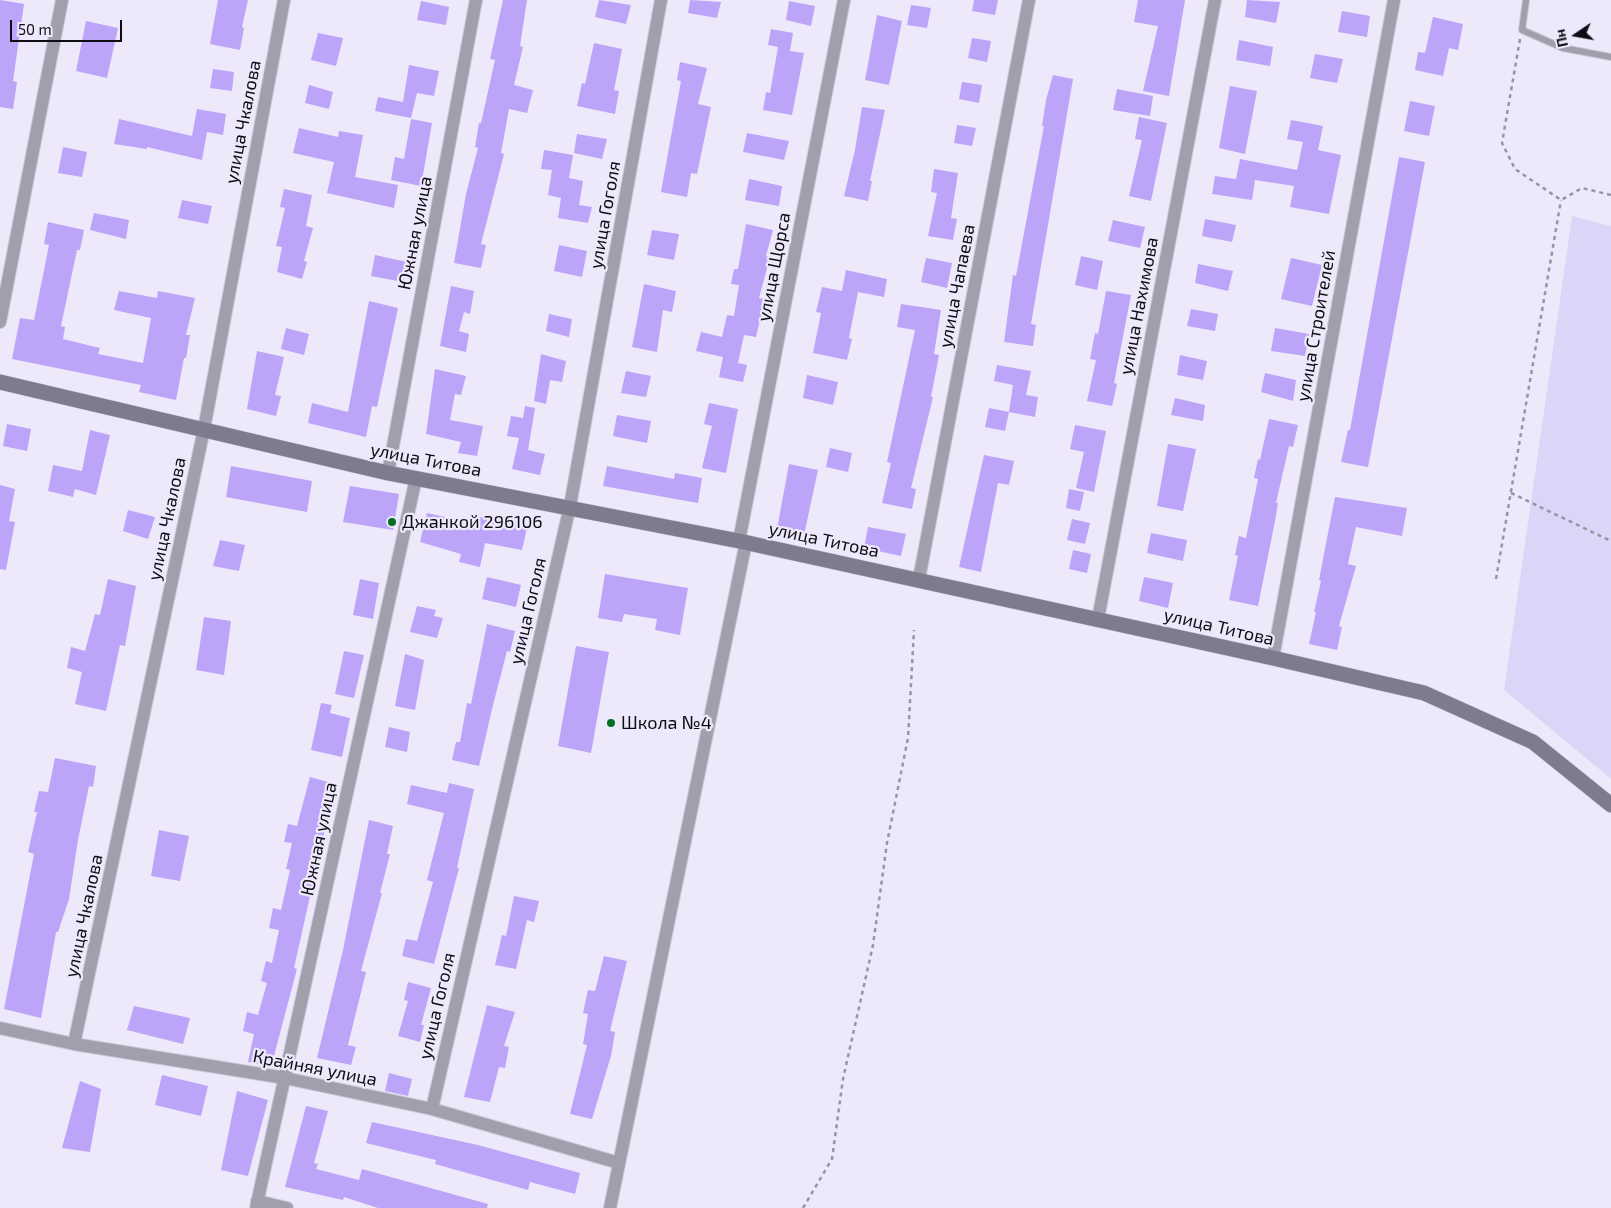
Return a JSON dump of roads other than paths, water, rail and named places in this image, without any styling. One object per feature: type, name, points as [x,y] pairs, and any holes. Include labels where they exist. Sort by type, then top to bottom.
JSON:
[{"type":"main road","name":"улица Титова","points":[[0,382],[388,473],[570,506],[742,541],[1424,693],[1533,742],[1611,805]]},
{"type":"street","points":[[0,322],[62,0]]},
{"type":"street","name":"улица Чкалова","points":[[74,1044],[204,429],[284,0]]},
{"type":"street","name":"Южная улица","points":[[388,473],[476,0]]},
{"type":"street","name":"улица Гоголя","points":[[432,1109],[570,506],[661,0]]},
{"type":"street","name":"улица Щорса","points":[[610,1208],[742,541],[844,0]]},
{"type":"street","name":"улица Чапаева","points":[[919,579],[1029,0]]},
{"type":"street","name":"улица Нахимова","points":[[1098,619],[1215,0]]},
{"type":"street","name":"улица Строителей","points":[[1273,658],[1394,0]]},
{"type":"street","name":"Южная улица","points":[[256,1205],[416,478]]},
{"type":"street","name":"Крайняя улица","points":[[0,1028],[74,1044],[285,1078],[432,1109],[619,1163]]},
{"type":"street","points":[[256,1205],[287,1208]]},
{"type":"lane","points":[[1526,0],[1522,30],[1563,48],[1611,57]]},
{"type":"place","name":"Джанкой 296106","points":[[392,522]]},
{"type":"place","name":"Школа №4","points":[[611,723]]}]
